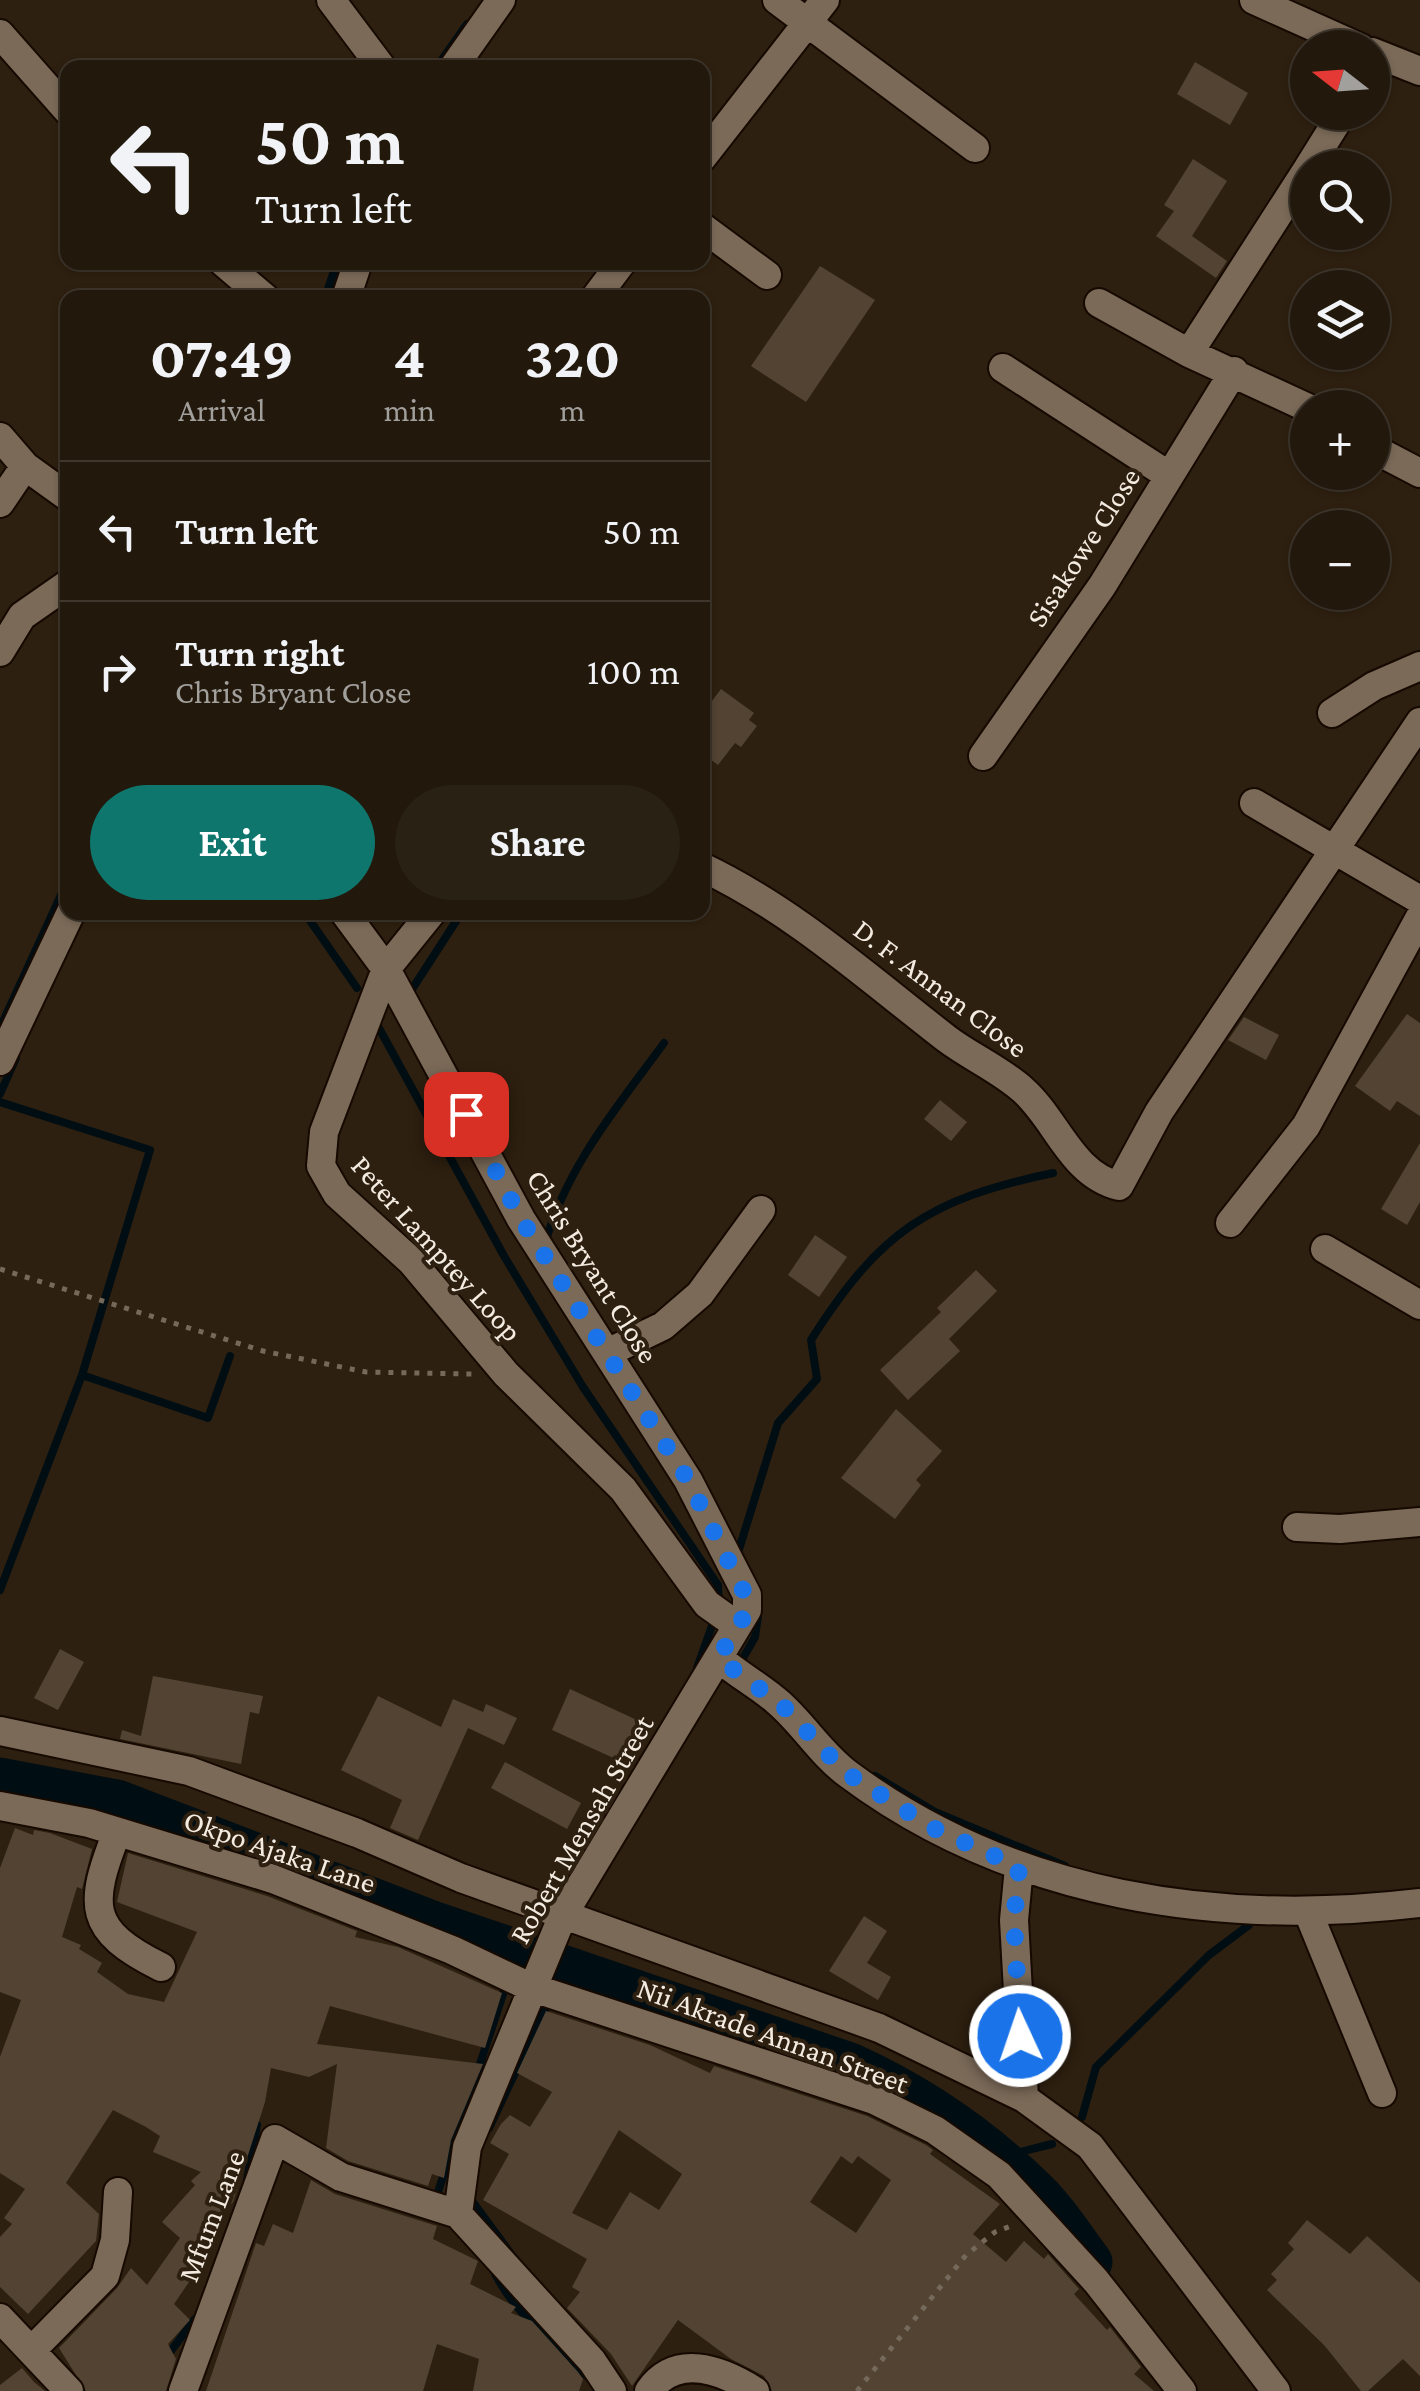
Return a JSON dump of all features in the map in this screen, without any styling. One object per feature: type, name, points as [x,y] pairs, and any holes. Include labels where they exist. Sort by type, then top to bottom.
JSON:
[{"type":"street","points":[[331,0],[376,60]]},
{"type":"street","points":[[459,60],[501,0]]},
{"type":"street","points":[[778,0],[975,148]]},
{"type":"street","points":[[710,148],[825,0]]},
{"type":"street","points":[[1254,0],[1318,30]]},
{"type":"street","points":[[0,34],[60,103]]},
{"type":"street","points":[[1390,61],[1420,71]]},
{"type":"street","points":[[1189,353],[1290,196]]},
{"type":"street","points":[[710,233],[767,275]]},
{"type":"street","points":[[232,270],[256,290]]},
{"type":"street","points":[[1099,303],[1189,353],[1290,399]]},
{"type":"street","points":[[1004,368],[1168,474]]},
{"type":"street","name":"Sisakowe Close","points":[[982,756],[1102,586],[1234,371]]},
{"type":"street","points":[[0,437],[25,466],[60,491]]},
{"type":"street","points":[[1390,457],[1420,472]]},
{"type":"street","points":[[0,502],[25,466]]},
{"type":"street","points":[[0,652],[22,616],[60,590]]},
{"type":"street","points":[[1332,713],[1374,686],[1420,666]]},
{"type":"street","points":[[1336,852],[1420,722]]},
{"type":"street","points":[[1254,803],[1420,900]]},
{"type":"street","name":"D. F. Annan Close","points":[[710,872],[823,941],[964,1051],[1024,1090],[1072,1155],[1118,1186],[1159,1112],[1336,852]]},
{"type":"street","points":[[1230,1224],[1306,1126],[1420,917]]},
{"type":"street","points":[[0,1061],[67,920]]},
{"type":"street","name":"Chris Bryant Close","points":[[350,920],[386,970],[521,1219],[688,1480],[738,1578],[748,1610],[735,1624],[718,1658]]},
{"type":"street","name":"Peter Lamptey Loop","points":[[426,920],[386,970],[324,1132],[321,1166],[338,1194],[411,1261],[506,1374],[624,1489],[707,1604],[735,1624]]},
{"type":"street","points":[[607,1353],[664,1326],[700,1294],[761,1210]]},
{"type":"street","points":[[1325,1249],[1420,1305]]},
{"type":"street","points":[[1297,1528],[1340,1529],[1420,1522]]},
{"type":"street","points":[[718,1658],[783,1706],[845,1772],[933,1828],[1019,1867],[1152,1902],[1308,1912],[1420,1904]]},
{"type":"street","name":"Robert Mensah Street","points":[[458,2214],[467,2146],[530,1987],[563,1916],[718,1658]]},
{"type":"street","points":[[0,1731],[133,1763],[188,1771],[563,1916],[690,1956],[878,2028],[1024,2098],[1090,2146],[1276,2391]]},
{"type":"street","name":"Okpo Ajaka Lane","points":[[3,1813],[117,1832],[289,1885],[452,1950],[530,1987]]},
{"type":"street","points":[[117,1832],[99,1895],[102,1926],[121,1947],[161,1967]]},
{"type":"street","points":[[1019,1867],[1014,1920],[1024,2098]]},
{"type":"street","points":[[1308,1912],[1382,2093]]},
{"type":"street","name":"Nii Akrade Annan Street","points":[[530,1987],[874,2100],[935,2130],[999,2175],[1096,2282],[1182,2391]]},
{"type":"street","name":"Mfum Lane","points":[[184,2391],[276,2139],[342,2176],[458,2214]]},
{"type":"street","points":[[32,2350],[106,2276],[115,2240],[118,2192]]},
{"type":"street","points":[[458,2214],[592,2361],[612,2391]]},
{"type":"street","points":[[0,2318],[68,2391]]},
{"type":"street","points":[[649,2391],[661,2374],[682,2366],[736,2379],[755,2391]]},
{"type":"path","points":[[0,1269],[263,1352],[366,1372],[506,1374]]},
{"type":"path","points":[[857,2391],[966,2256],[995,2232],[1036,2216]]},
{"type":"building","points":[[1195,62],[1248,93],[1230,125],[1177,94]]},
{"type":"building","points":[[1193,159],[1227,181],[1192,236],[1227,261],[1216,278],[1156,236],[1174,211],[1164,205]]},
{"type":"building","points":[[820,266],[875,300],[806,402],[751,366]]},
{"type":"building","points":[[721,689],[754,713],[749,720],[757,726],[741,747],[735,743],[718,765],[710,759],[710,703]]},
{"type":"building","points":[[1407,1014],[1420,1023],[1420,1116],[1397,1101],[1390,1111],[1355,1086]]},
{"type":"building","points":[[1244,1017],[1279,1035],[1266,1060],[1228,1040]]},
{"type":"building","points":[[940,1100],[967,1122],[951,1141],[924,1119]]},
{"type":"building","points":[[1420,1143],[1420,1202],[1407,1225],[1381,1209]]},
{"type":"building","points":[[815,1235],[847,1257],[819,1297],[788,1275]]},
{"type":"building","points":[[976,1270],[997,1291],[949,1339],[960,1351],[908,1400],[880,1370],[941,1312],[937,1308]]},
{"type":"building","points":[[896,1409],[942,1451],[916,1480],[921,1485],[895,1519],[841,1478]]},
{"type":"building","points":[[60,1649],[84,1662],[58,1710],[34,1698]]},
{"type":"building","points":[[153,1676],[263,1696],[259,1714],[250,1712],[241,1764],[120,1739],[122,1730],[141,1736]]},
{"type":"building","points":[[570,1689],[639,1721],[620,1761],[552,1730]]},
{"type":"building","points":[[378,1696],[441,1727],[453,1699],[483,1712],[486,1704],[517,1718],[504,1745],[468,1728],[418,1840],[390,1828],[402,1800],[341,1770]]},
{"type":"building","points":[[505,1762],[581,1803],[567,1829],[491,1788]]},
{"type":"building","points":[[15,1828],[33,1835],[34,1830],[50,1833],[92,1849],[82,1889],[77,1887],[62,1937],[81,1945],[79,1949],[102,1963],[97,1972],[128,1994],[164,2002],[197,1932],[117,1902],[128,1853],[267,1896],[357,1931],[355,1937],[398,1947],[502,1993],[485,2048],[330,2006],[317,2044],[483,2064],[451,2140],[444,2178],[432,2174],[428,2186],[348,2161],[326,2148],[337,2064],[309,2077],[271,2068],[265,2102],[233,2202],[200,2239],[215,2244],[174,2304],[190,2320],[168,2344],[176,2359],[166,2391],[86,2391],[59,2348],[131,2268],[147,2285],[180,2238],[162,2222],[195,2185],[191,2181],[201,2172],[153,2152],[160,2136],[146,2127],[113,2110],[66,2183],[99,2214],[96,2241],[28,2314],[0,2287],[0,2237],[12,2224],[4,2218],[25,2189],[0,2173],[0,2057],[21,2000],[0,1992],[0,1868]]},
{"type":"building","points":[[864,1916],[887,1931],[867,1963],[891,1977],[878,2000],[829,1971]]},
{"type":"building","points":[[546,2011],[650,2045],[710,2073],[714,2066],[867,2116],[926,2145],[933,2150],[930,2154],[1000,2204],[973,2234],[1006,2262],[1024,2241],[1044,2259],[1048,2254],[1079,2289],[1074,2294],[1107,2330],[1110,2327],[1141,2367],[1134,2374],[1154,2391],[772,2391],[764,2376],[731,2359],[678,2320],[632,2386],[611,2354],[567,2308],[580,2292],[572,2287],[587,2259],[483,2200],[509,2154],[490,2143],[501,2124],[510,2115],[530,2127],[552,2092],[517,2073]],"holes":[[[619,2130],[682,2174],[659,2210],[630,2192],[607,2230],[572,2213]],[[841,2156],[852,2164],[858,2156],[891,2180],[856,2233],[810,2202]]]},
{"type":"building","points":[[311,2180],[335,2194],[437,2226],[433,2239],[478,2261],[470,2284],[516,2307],[511,2313],[532,2321],[583,2379],[579,2391],[473,2391],[479,2359],[437,2344],[423,2391],[206,2391],[256,2243],[264,2246],[273,2224],[293,2233]]},
{"type":"building","points":[[1307,2220],[1350,2254],[1367,2236],[1420,2283],[1420,2376],[1403,2359],[1368,2391],[1361,2391],[1324,2345],[1267,2290],[1277,2280],[1271,2274],[1294,2249],[1288,2243]]},
{"type":"building","points":[[22,2368],[45,2391],[0,2391],[0,2385]]},
{"type":"waterway","points":[[442,60],[467,24]]},
{"type":"waterway","points":[[328,290],[334,270]]},
{"type":"waterway","points":[[0,1028],[60,897]]},
{"type":"waterway","points":[[310,920],[357,988]]},
{"type":"waterway","points":[[407,997],[457,920]]},
{"type":"waterway","points":[[374,1019],[504,1256],[583,1387],[718,1585],[719,1606],[697,1668]]},
{"type":"waterway","points":[[545,1244],[580,1163],[664,1043]]},
{"type":"waterway","points":[[0,1094],[16,1058]]},
{"type":"waterway","points":[[0,1102],[150,1150],[82,1375]]},
{"type":"waterway","points":[[737,1556],[778,1423],[817,1379],[811,1340],[860,1272],[911,1225],[940,1209],[1010,1183],[1053,1173]]},
{"type":"waterway","points":[[0,1590],[82,1375],[208,1418],[230,1356]]},
{"type":"waterway","points":[[739,1665],[755,1637],[759,1609]]},
{"type":"waterway","points":[[875,1776],[935,1812],[1065,1866]]},
{"type":"waterway","points":[[0,1780],[117,1802],[432,1923],[850,2065],[925,2105],[995,2155],[1044,2201],[1090,2262]]},
{"type":"waterway","points":[[1082,2117],[1096,2067],[1209,1955],[1249,1925]]},
{"type":"waterway","points":[[478,1939],[493,1958]]},
{"type":"waterway","points":[[435,2201],[507,1982]]},
{"type":"waterway","points":[[489,2128],[549,2001]]},
{"type":"waterway","points":[[247,2180],[257,2125]]},
{"type":"waterway","points":[[996,2158],[1052,2144]]},
{"type":"waterway","points":[[469,2197],[517,2262]]},
{"type":"waterway","points":[[492,2267],[522,2312],[590,2379]]},
{"type":"waterway","points":[[167,2356],[195,2319]]},
{"type":"route","points":[[466,1114],[521,1219],[688,1480],[746,1596],[748,1610],[735,1624],[718,1658],[783,1706],[845,1772],[933,1828],[1019,1867],[1014,1920],[1020,2036]]}]
